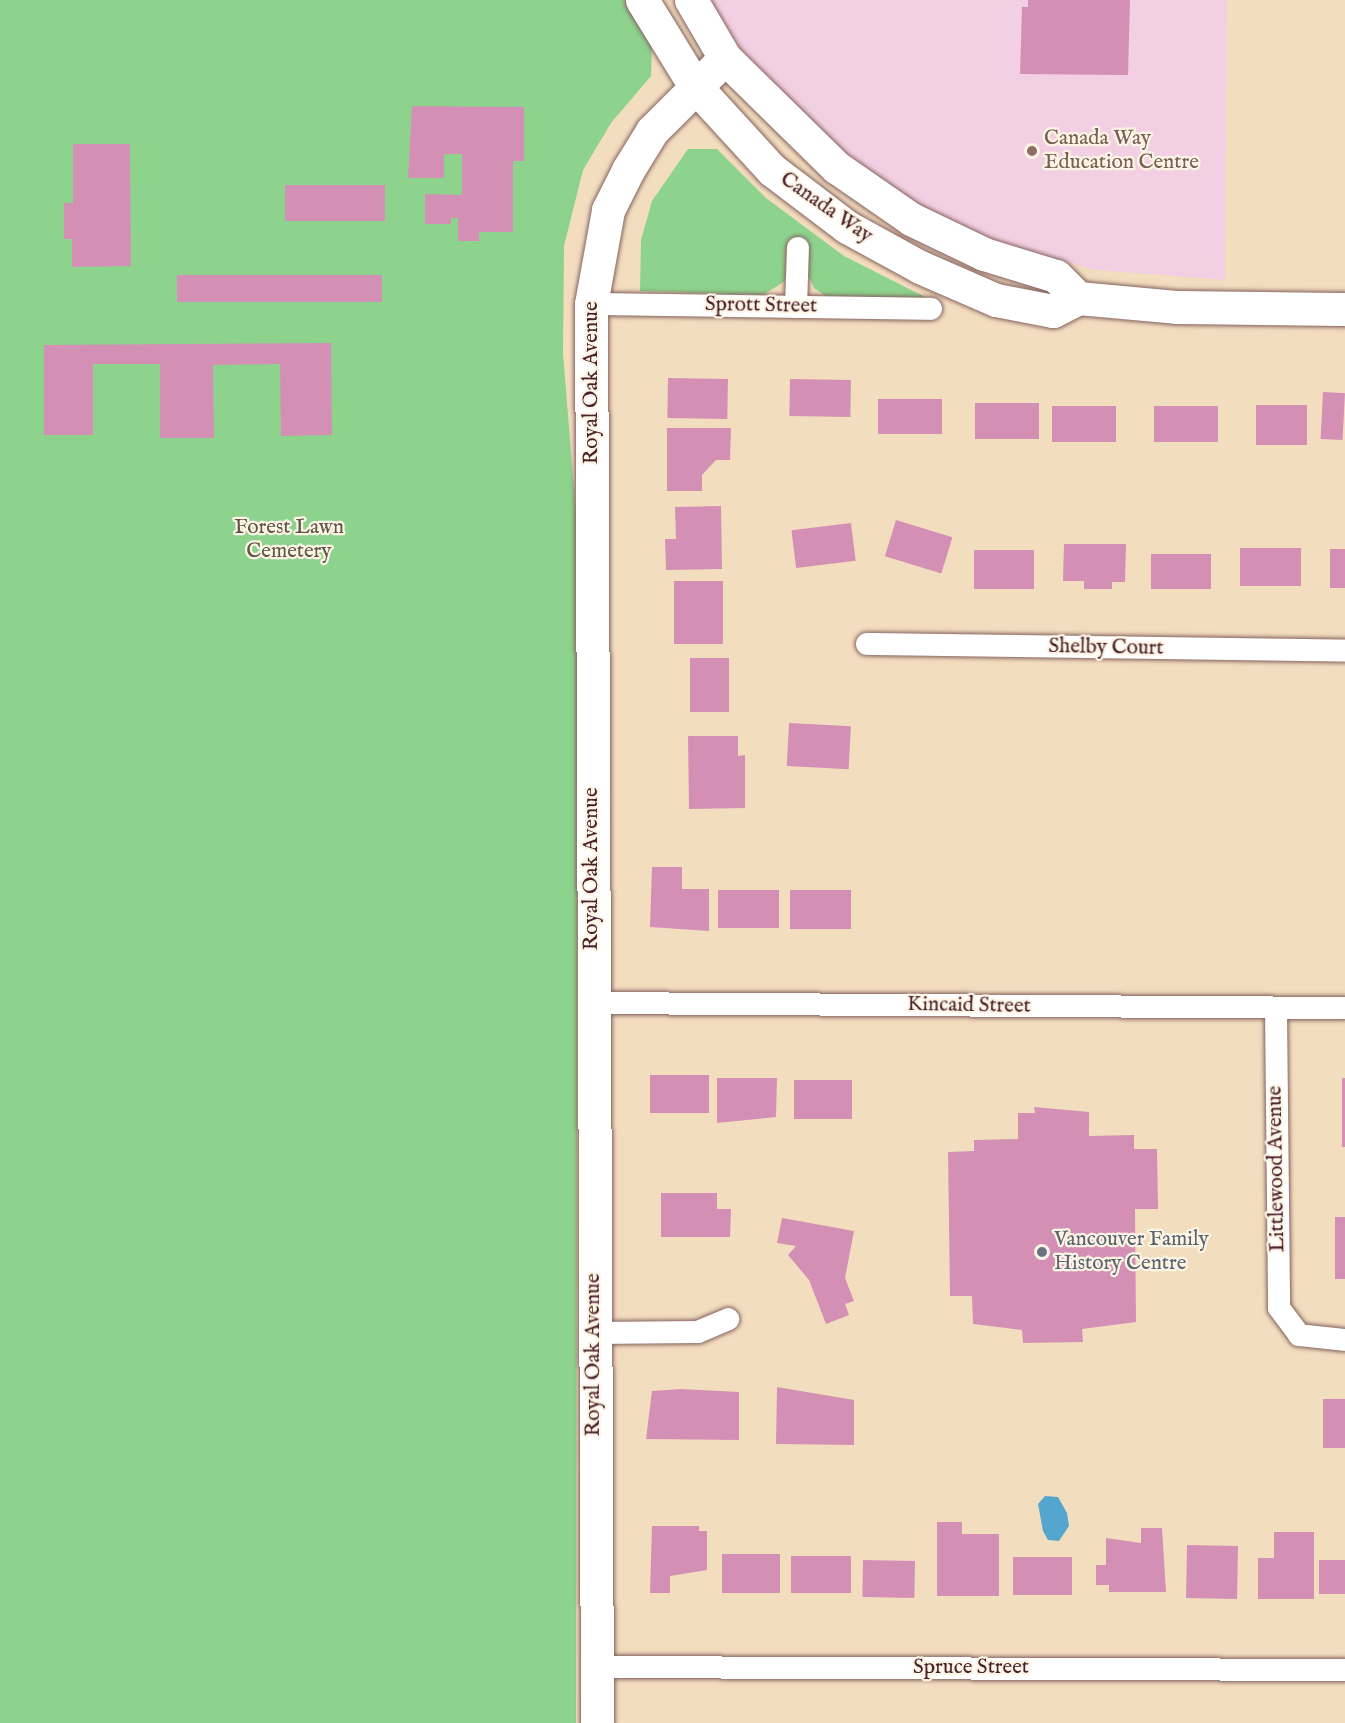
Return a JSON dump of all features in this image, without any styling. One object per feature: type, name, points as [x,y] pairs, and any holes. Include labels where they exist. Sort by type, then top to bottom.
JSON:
[{"type":"street","name":"Canada Way","points":[[642,0],[695,86],[772,170],[847,228],[996,300],[1053,311],[1078,298],[1056,276],[984,254],[874,195],[837,167],[725,58],[691,0]]},
{"type":"street","name":"Royal Oak Avenue","points":[[597,1723],[592,1003],[591,304],[608,210],[652,131],[725,58]]},
{"type":"street","points":[[796,307],[798,248]]},
{"type":"street","points":[[1078,298],[1176,308],[1345,309]]},
{"type":"street","name":"Sprott Street","points":[[591,304],[931,309]]},
{"type":"street","name":"Shelby Court","points":[[867,644],[1345,651]]},
{"type":"street","name":"Kincaid Street","points":[[592,1003],[1345,1008]]},
{"type":"street","name":"Littlewood Avenue","points":[[1276,1009],[1279,1308],[1288,1327],[1311,1340],[1345,1340]]},
{"type":"street","points":[[594,1333],[698,1332],[728,1319]]},
{"type":"street","name":"Spruce Street","points":[[596,1666],[1345,1670]]},
{"type":"shaded area","name":"Canada Way Education Centre","points":[[707,0],[1227,0],[1225,280],[1097,270],[1008,247],[935,215],[859,167],[761,77]]},
{"type":"green space","name":"Forest Lawn Cemetery","points":[[0,0],[626,0],[652,47],[651,76],[611,123],[583,170],[564,246],[563,353],[578,538],[576,1723],[0,1723]]},
{"type":"green space","points":[[688,149],[717,149],[766,198],[844,256],[927,298],[826,296],[814,288],[806,271],[806,239],[791,238],[785,281],[763,295],[640,291],[641,240],[652,201]]},
{"type":"water","points":[[1045,1496],[1058,1497],[1067,1513],[1069,1526],[1059,1541],[1048,1540],[1043,1531],[1038,1504]]},
{"type":"building","points":[[1028,0],[1130,0],[1128,75],[1020,74],[1022,7],[1028,7]]},
{"type":"building","points":[[412,106],[524,107],[524,161],[513,161],[513,232],[479,232],[479,241],[458,241],[458,218],[451,218],[451,224],[425,224],[425,194],[462,195],[462,154],[444,154],[444,178],[408,178]]},
{"type":"building","points":[[73,144],[130,144],[131,266],[72,267],[72,239],[64,239],[64,203],[73,203]]},
{"type":"building","points":[[285,185],[385,185],[385,221],[285,221]]},
{"type":"building","points":[[177,275],[382,275],[382,302],[177,302]]},
{"type":"building","points":[[331,343],[332,435],[281,436],[280,364],[213,365],[214,438],[160,438],[160,364],[93,364],[93,435],[44,435],[44,345]]},
{"type":"building","points":[[668,378],[728,379],[727,419],[667,418]]},
{"type":"building","points":[[790,379],[851,380],[850,417],[789,416]]},
{"type":"building","points":[[1323,392],[1345,393],[1343,440],[1321,439]]},
{"type":"building","points":[[878,399],[942,399],[942,434],[878,434]]},
{"type":"building","points":[[975,403],[1039,403],[1039,439],[975,439]]},
{"type":"building","points":[[1256,405],[1307,405],[1307,445],[1256,445]]},
{"type":"building","points":[[1052,406],[1116,406],[1116,442],[1052,442]]},
{"type":"building","points":[[1154,406],[1218,406],[1218,442],[1154,442]]},
{"type":"building","points":[[667,428],[731,428],[730,460],[716,460],[702,475],[702,491],[667,491]]},
{"type":"building","points":[[721,506],[722,569],[666,570],[665,539],[676,539],[675,507]]},
{"type":"building","points":[[896,520],[952,537],[941,574],[885,556]]},
{"type":"building","points":[[851,523],[856,561],[796,568],[791,530]]},
{"type":"building","points":[[1064,544],[1126,544],[1125,582],[1112,582],[1112,589],[1084,589],[1084,581],[1063,581]]},
{"type":"building","points":[[1240,548],[1301,548],[1301,586],[1240,586]]},
{"type":"building","points":[[1330,549],[1345,549],[1345,588],[1330,588]]},
{"type":"building","points":[[974,550],[1034,550],[1034,589],[974,589]]},
{"type":"building","points":[[1151,554],[1211,554],[1211,589],[1151,589]]},
{"type":"building","points":[[674,581],[723,581],[723,644],[674,644]]},
{"type":"building","points":[[690,658],[729,658],[729,712],[690,712]]},
{"type":"building","points":[[789,723],[851,726],[849,769],[787,766]]},
{"type":"building","points":[[688,736],[738,736],[738,756],[745,755],[745,808],[689,809]]},
{"type":"building","points":[[652,867],[682,867],[682,889],[709,889],[709,931],[650,927]]},
{"type":"building","points":[[718,890],[779,890],[779,928],[718,928]]},
{"type":"building","points":[[790,890],[851,890],[851,929],[790,929]]},
{"type":"building","points":[[650,1075],[709,1075],[709,1113],[650,1113]]},
{"type":"building","points":[[717,1078],[777,1078],[776,1117],[717,1123]]},
{"type":"building","points":[[1342,1078],[1345,1078],[1345,1147],[1342,1147]]},
{"type":"building","points":[[794,1080],[852,1080],[852,1119],[794,1119]]},
{"type":"building","name":"Vancouver Family History Centre","points":[[1034,1107],[1089,1112],[1089,1136],[1134,1135],[1134,1149],[1157,1149],[1158,1209],[1135,1209],[1136,1322],[1082,1329],[1083,1342],[1023,1343],[1022,1330],[973,1324],[972,1296],[950,1296],[948,1152],[974,1151],[974,1140],[1018,1139],[1018,1113],[1035,1113]]},
{"type":"building","points":[[661,1193],[717,1193],[717,1209],[731,1209],[730,1237],[661,1237]]},
{"type":"building","points":[[1335,1217],[1345,1217],[1345,1279],[1335,1279]]},
{"type":"building","points":[[782,1218],[854,1231],[845,1278],[854,1301],[845,1304],[849,1315],[826,1324],[809,1280],[788,1255],[796,1246],[777,1243]]},
{"type":"building","points":[[777,1387],[854,1400],[854,1445],[776,1444]]},
{"type":"building","points":[[681,1389],[739,1392],[739,1440],[646,1439],[652,1391]]},
{"type":"building","points":[[1323,1399],[1345,1399],[1345,1448],[1323,1448]]},
{"type":"building","points":[[937,1522],[962,1522],[962,1534],[999,1534],[999,1596],[937,1596]]},
{"type":"building","points":[[652,1526],[699,1526],[699,1531],[707,1531],[707,1570],[670,1576],[670,1593],[650,1593]]},
{"type":"building","points":[[1141,1528],[1162,1528],[1166,1592],[1109,1592],[1109,1585],[1096,1585],[1096,1565],[1106,1565],[1106,1538],[1141,1543]]},
{"type":"building","points":[[1274,1532],[1314,1532],[1314,1599],[1258,1599],[1258,1558],[1274,1558]]},
{"type":"building","points":[[1187,1545],[1238,1546],[1237,1599],[1186,1598]]},
{"type":"building","points":[[722,1554],[780,1554],[780,1593],[722,1593]]},
{"type":"building","points":[[791,1556],[851,1556],[851,1593],[791,1593]]},
{"type":"building","points":[[1013,1557],[1072,1557],[1072,1595],[1013,1595]]},
{"type":"building","points":[[863,1560],[915,1561],[914,1598],[862,1597]]},
{"type":"building","points":[[1319,1560],[1345,1560],[1345,1594],[1319,1594]]},
{"type":"place","name":"Canada Way Education Centre","points":[[1032,151]]},
{"type":"place","name":"Vancouver Family History Centre","points":[[1042,1252]]}]
